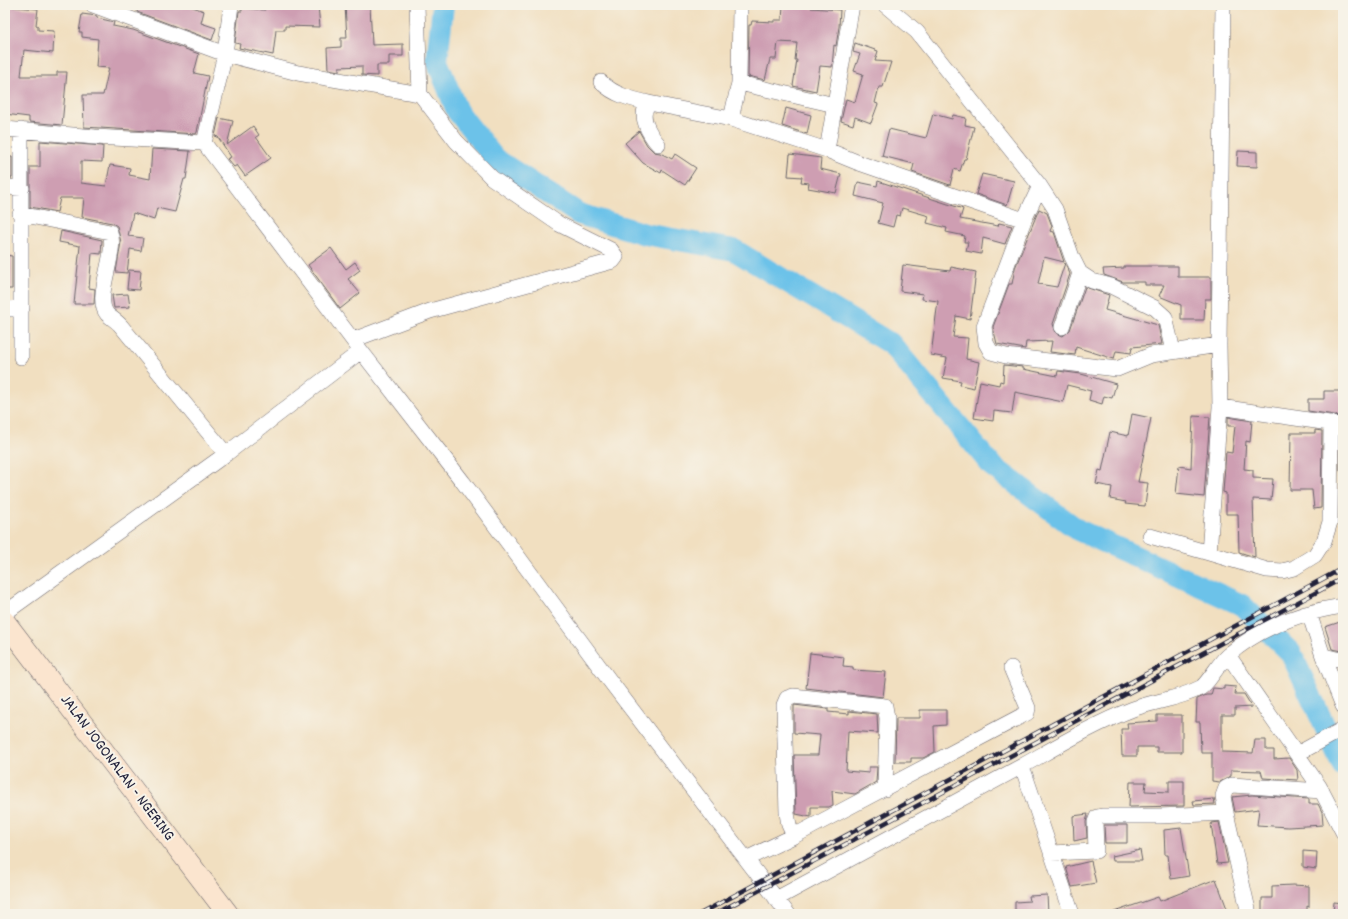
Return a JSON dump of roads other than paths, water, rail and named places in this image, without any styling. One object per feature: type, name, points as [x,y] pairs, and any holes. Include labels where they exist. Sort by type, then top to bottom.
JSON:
[{"type":"main road","name":"JALAN JOGONALAN - NGERING","points":[[5,622],[228,914]]},
{"type":"street","points":[[93,5],[225,54],[298,74],[420,94]]},
{"type":"street","points":[[204,143],[225,54],[231,5]]},
{"type":"street","points":[[5,613],[226,454],[357,346],[430,311],[613,261],[616,257],[611,250],[559,224],[492,178],[456,141],[420,94],[417,5]]},
{"type":"street","points":[[732,119],[739,83],[740,5]]},
{"type":"street","points":[[827,150],[852,5]]},
{"type":"street","points":[[885,5],[917,32],[1040,186],[1055,209],[1072,257],[1080,273],[1092,281],[1111,286],[1155,308],[1165,317],[1173,351]]},
{"type":"street","points":[[1210,554],[1220,407],[1218,345],[1223,5]]},
{"type":"street","points":[[601,82],[609,90],[633,100],[732,119],[827,150],[859,163],[1024,220]]},
{"type":"street","points":[[739,83],[834,105]]},
{"type":"street","points":[[648,103],[644,110],[645,122],[648,132],[658,144]]},
{"type":"street","points":[[5,129],[78,136],[204,143],[357,346],[463,482],[610,681],[788,914]]},
{"type":"street","points":[[21,130],[21,357]]},
{"type":"street","points":[[1040,186],[1024,220],[984,326],[986,343],[991,352],[1006,356],[1117,369],[1151,355],[1218,345]]},
{"type":"street","points":[[5,187],[22,188]]},
{"type":"street","points":[[20,214],[110,232],[111,246],[107,277],[102,295],[102,305],[107,314],[121,326],[226,454]]},
{"type":"street","points":[[1062,327],[1080,273]]},
{"type":"street","points":[[5,309],[22,308]]},
{"type":"street","points":[[1150,536],[1267,570],[1282,571],[1294,568],[1315,556],[1324,541],[1330,522],[1337,424],[1220,407]]},
{"type":"street","points":[[776,899],[1090,728],[1134,709],[1172,699],[1202,688],[1220,663],[1228,655],[1256,636],[1303,614],[1343,606]]},
{"type":"street","points":[[1303,614],[1343,706]]},
{"type":"street","points":[[1228,655],[1299,752],[1322,791],[1343,832]]},
{"type":"street","points":[[1322,656],[1343,660]]},
{"type":"street","points":[[746,858],[794,836],[1027,713],[1028,708],[1011,668]]},
{"type":"street","points":[[794,836],[789,825],[787,813],[784,705],[787,698],[793,696],[885,706],[887,718],[885,789]]},
{"type":"street","points":[[1299,752],[1343,728]]},
{"type":"street","points":[[1022,766],[1072,914]]},
{"type":"street","points":[[1249,914],[1226,813],[1224,792],[1226,788],[1232,785],[1322,791]]},
{"type":"street","points":[[1051,853],[1096,852],[1095,822],[1097,817],[1226,813]]},
{"type":"waterway","points":[[443,5],[437,61],[457,111],[495,159],[579,214],[645,234],[734,250],[891,344],[992,466],[1078,530],[1242,605],[1291,653],[1343,766]]},
{"type":"railway","points":[[700,914],[1343,568]]},
{"type":"railway","points":[[715,914],[1343,578]]}]
